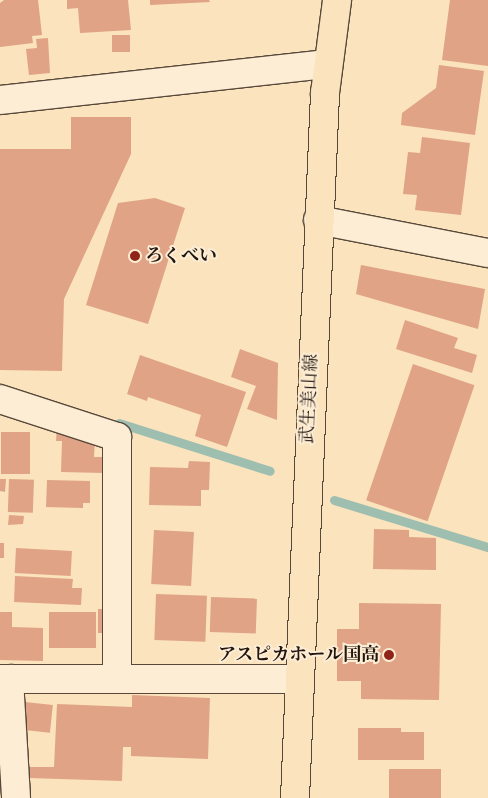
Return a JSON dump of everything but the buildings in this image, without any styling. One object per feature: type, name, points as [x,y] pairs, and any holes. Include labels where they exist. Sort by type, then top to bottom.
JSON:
[{"type":"main road","name":"武生美山線","points":[[295,798],[298,679],[318,220],[327,64],[337,0]]},
{"type":"street","points":[[0,100],[327,64]]},
{"type":"street","points":[[318,220],[488,253]]},
{"type":"street","points":[[0,399],[118,437],[117,679]]},
{"type":"street","points":[[16,798],[5,679],[298,679]]},
{"type":"waterway","points":[[119,423],[270,471]]},
{"type":"waterway","points":[[334,500],[488,547]]},
{"type":"place","name":"ろくべい","points":[[135,256]]},
{"type":"place","name":"アスピカホール国高","points":[[389,655]]}]
